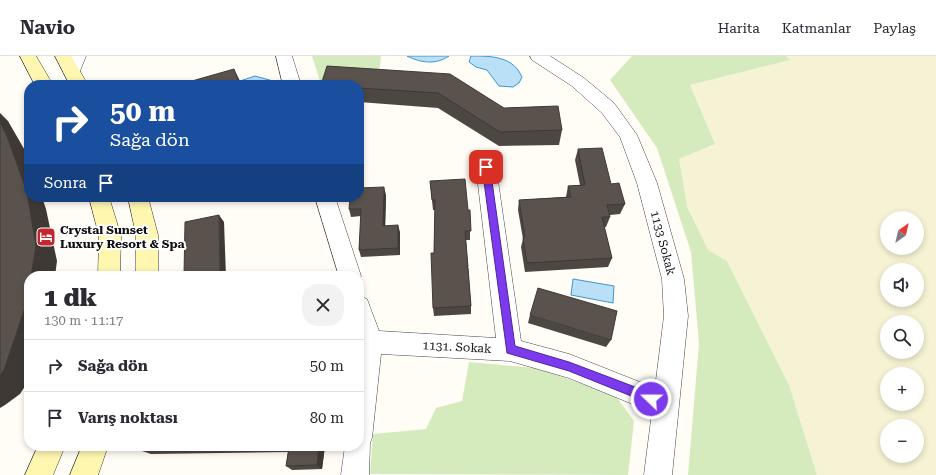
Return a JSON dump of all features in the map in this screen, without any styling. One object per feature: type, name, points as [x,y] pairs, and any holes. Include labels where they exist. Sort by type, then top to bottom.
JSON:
[{"type":"main road","points":[[28,56],[41,80]]},
{"type":"main road","points":[[63,56],[77,71]]},
{"type":"main road","points":[[100,202],[110,236],[109,271]]},
{"type":"main road","points":[[139,202],[147,235],[147,271]]},
{"type":"main road","points":[[38,475],[50,451]]},
{"type":"main road","points":[[84,475],[94,451]]},
{"type":"street","points":[[284,56],[291,80]]},
{"type":"street","name":"1133 Sokak","points":[[538,56],[578,82],[608,108],[628,135],[647,184],[673,279],[676,316],[658,475]]},
{"type":"street","points":[[486,167],[510,350]]},
{"type":"street","points":[[326,202],[348,271]]},
{"type":"street","points":[[364,357],[365,341]]},
{"type":"street","name":"1131. Sokak","points":[[365,341],[510,350],[569,366],[665,404]]},
{"type":"street","points":[[355,475],[357,451]]},
{"type":"shaded area","points":[[786,56],[936,56],[936,475],[817,475],[789,385],[727,261],[708,250],[687,205],[676,160],[715,144],[690,85],[789,60]]},
{"type":"green space","points":[[312,56],[381,56],[379,75],[339,80],[320,80]]},
{"type":"green space","points":[[632,56],[786,56],[790,60],[690,85],[715,144],[679,159],[687,206],[708,250],[727,261],[789,385],[817,475],[688,475],[699,343],[691,252],[657,148],[610,80]]},
{"type":"green space","points":[[469,362],[536,368],[615,395],[634,421],[628,475],[370,474],[373,434],[426,429],[436,408],[462,401]]},
{"type":"water","points":[[407,56],[449,56],[439,61],[428,62]]},
{"type":"water","points":[[471,56],[494,57],[507,61],[518,70],[522,77],[519,83],[513,87],[499,86],[487,70],[476,67],[469,62]]},
{"type":"water","points":[[255,76],[269,80],[243,80]]},
{"type":"water","points":[[573,279],[614,286],[613,303],[571,295]]},
{"type":"building","points":[[327,66],[450,74],[504,108],[558,106],[562,130],[500,132],[438,93],[364,88],[364,80],[323,80]]},
{"type":"building","points":[[234,69],[238,80],[196,80]]},
{"type":"building","points":[[0,122],[7,136],[24,184],[24,202],[29,202],[36,246],[32,271],[24,271],[24,311],[4,370],[0,376]]},
{"type":"building","points":[[602,148],[611,184],[619,183],[625,204],[607,205],[610,217],[602,217],[612,258],[527,263],[523,238],[525,237],[519,200],[571,197],[568,186],[585,185],[578,149]]},
{"type":"building","points":[[465,179],[468,210],[470,210],[471,231],[465,231],[468,267],[466,267],[468,268],[471,306],[433,308],[431,253],[434,253],[435,200],[432,200],[430,181]]},
{"type":"building","points":[[384,187],[383,226],[398,225],[398,248],[359,250],[361,209],[349,209],[350,202],[364,202],[364,188]]},
{"type":"building","points":[[219,215],[220,271],[184,271],[185,222]]},
{"type":"building","points":[[538,288],[617,311],[611,340],[530,315]]},
{"type":"building","points":[[288,451],[318,451],[317,465],[286,466]]},
{"type":"place","name":"Crystal Sunset Luxury Resort & Spa","points":[[46,237]]},
{"type":"route","points":[[486,167],[510,350],[569,366],[651,399]]}]
